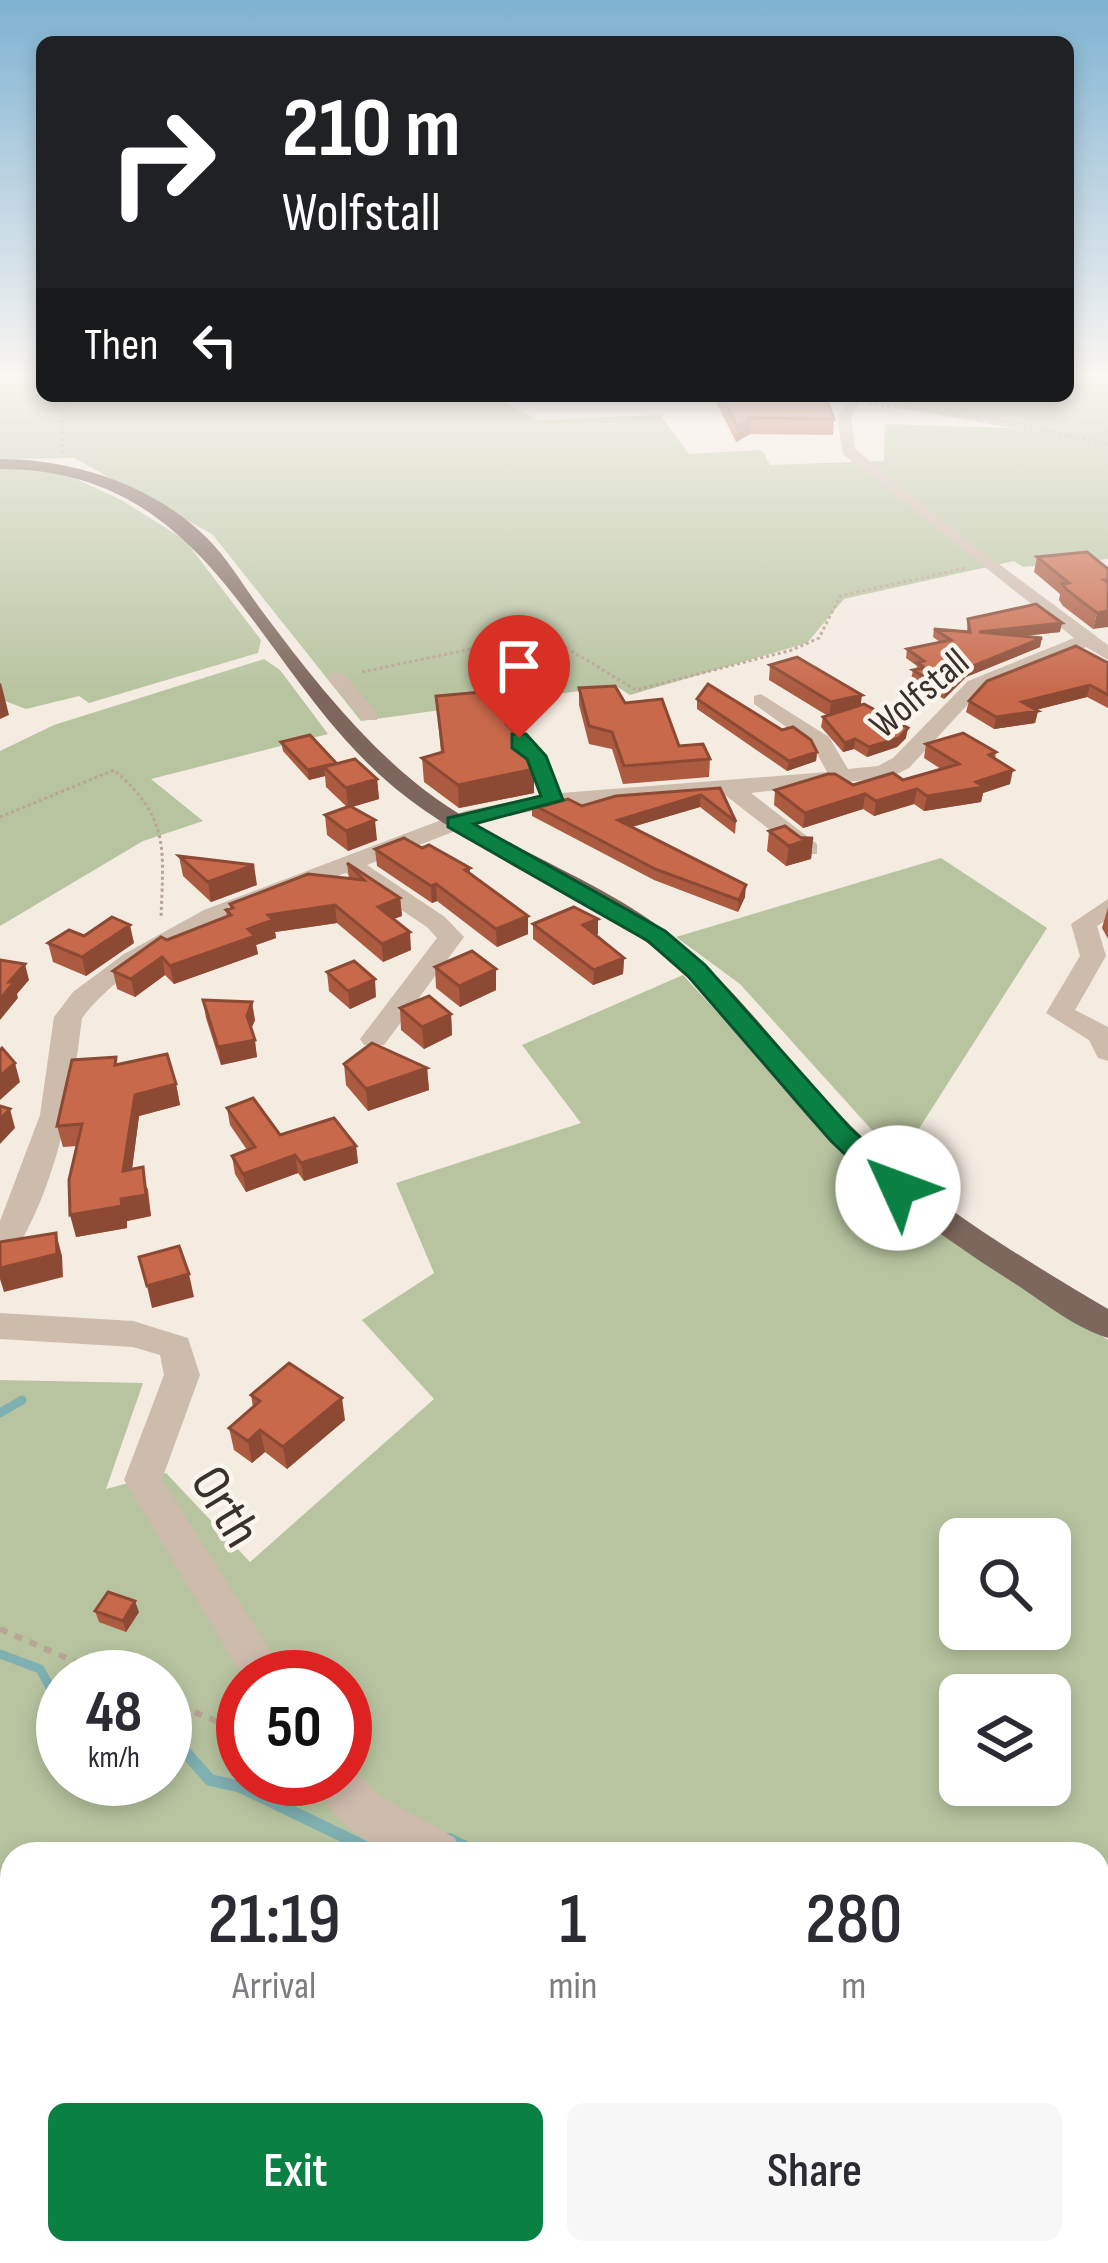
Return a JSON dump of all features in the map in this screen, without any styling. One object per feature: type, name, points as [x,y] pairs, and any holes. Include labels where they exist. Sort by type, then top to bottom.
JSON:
[{"type":"main road","points":[[101,482],[194,535],[306,682],[374,759],[455,822],[656,936],[697,970],[841,1134],[898,1188],[946,1225],[1108,1325]]},
{"type":"street","points":[[885,482],[1108,654]]},
{"type":"street","name":"Wolfstall","points":[[455,822],[553,800],[883,772],[901,763],[975,685],[1086,640]]},
{"type":"street","points":[[306,682],[346,675],[370,716]]},
{"type":"street","name":"Wolfstall","points":[[760,700],[821,742],[841,776]]},
{"type":"street","points":[[519,738],[522,748],[536,756],[553,800]]},
{"type":"street","points":[[730,788],[809,849]]},
{"type":"street","points":[[0,1249],[13,1229],[55,1114],[68,1017],[83,998],[213,915],[455,822]]},
{"type":"street","points":[[349,864],[436,922],[451,938],[374,1039]]},
{"type":"street","points":[[1108,907],[1084,924],[1094,956],[1060,1013],[1101,1035],[1108,1052]]},
{"type":"street","name":"Orth","points":[[0,1326],[133,1334],[176,1347],[182,1375],[143,1480],[249,1650]]},
{"type":"street","points":[[358,1806],[418,1842]]},
{"type":"path","points":[[346,675],[533,636],[550,638],[616,683],[636,690],[792,650],[819,638],[839,596],[986,563]]},
{"type":"path","points":[[0,817],[114,770],[143,794],[161,820],[161,928],[171,939]]},
{"type":"path","points":[[0,1628],[49,1650]]},
{"type":"green space","points":[[0,482],[82,482],[123,501],[185,540],[261,640],[258,653],[89,703],[79,696],[26,709],[0,699]]},
{"type":"green space","points":[[117,482],[1108,482],[1108,559],[1023,567],[1014,561],[844,599],[807,643],[630,695],[616,686],[361,721],[212,534]]},
{"type":"green space","points":[[264,659],[280,670],[328,734],[151,779],[203,821],[143,841],[0,926],[0,751],[54,725]]},
{"type":"green space","points":[[941,858],[1047,928],[899,1160],[740,984],[676,937]]},
{"type":"green space","points":[[683,975],[886,1196],[1108,1340],[1108,1842],[0,1842],[0,1380],[143,1383],[106,1489],[166,1473],[250,1562],[434,1399],[362,1320],[434,1273],[396,1183],[581,1123],[522,1045]]},
{"type":"building","points":[[1087,552],[1108,569],[1108,580],[1104,580],[1108,611],[1097,613],[1067,590],[1062,584],[1069,583],[1037,557]]},
{"type":"building","points":[[1036,604],[1062,623],[979,632],[1042,638],[968,668],[946,690],[913,670],[925,668],[917,663],[924,661],[907,649],[951,640],[934,629],[970,632],[968,619]]},
{"type":"building","points":[[1076,646],[1108,663],[1108,695],[1090,685],[1022,702],[1038,711],[996,717],[969,701],[987,681]]},
{"type":"building","points":[[797,657],[862,695],[831,702],[770,665]]},
{"type":"building","points":[[708,684],[782,730],[793,727],[811,740],[817,752],[789,761],[697,699]]},
{"type":"building","points":[[615,686],[625,703],[662,699],[679,746],[703,744],[710,759],[624,766],[612,732],[589,726],[579,688]]},
{"type":"building","points":[[515,689],[520,706],[507,707],[506,724],[522,739],[534,769],[458,785],[422,758],[443,752],[436,696]]},
{"type":"building","points":[[864,704],[908,728],[899,738],[869,747],[855,739],[845,743],[823,717]]},
{"type":"building","points":[[963,733],[996,752],[989,755],[1013,770],[976,782],[984,787],[927,796],[917,789],[876,801],[865,794],[805,813],[775,790],[828,774],[853,785],[893,773],[903,780],[959,764],[926,744]]},
{"type":"building","points":[[310,735],[336,763],[308,770],[281,742]]},
{"type":"building","points":[[355,759],[377,779],[346,788],[324,767]]},
{"type":"building","points":[[720,788],[736,822],[701,795],[618,820],[746,885],[739,900],[655,869],[532,804],[543,802],[544,806],[568,799],[582,806],[616,796]]},
{"type":"building","points":[[350,806],[375,820],[346,831],[325,815]]},
{"type":"building","points":[[785,826],[801,838],[813,838],[789,846],[769,831]]},
{"type":"building","points":[[404,838],[422,848],[429,845],[470,868],[465,870],[528,916],[496,929],[436,884],[431,886],[375,849]]},
{"type":"building","points":[[179,856],[254,865],[208,882]]},
{"type":"building","points":[[347,863],[400,898],[378,907],[410,932],[382,944],[335,905],[268,915],[273,920],[248,929],[255,936],[170,966],[162,957],[131,979],[113,971],[161,937],[167,940],[231,915],[226,910],[233,908],[230,904],[308,874],[364,880]]},
{"type":"building","points":[[574,907],[598,919],[583,925],[624,958],[594,970],[533,924]]},
{"type":"building","points":[[112,917],[130,925],[82,957],[48,943],[69,930],[84,936]]},
{"type":"building","points":[[472,951],[496,969],[459,986],[435,967]]},
{"type":"building","points":[[0,960],[25,964],[0,999]]},
{"type":"building","points":[[354,961],[375,979],[348,991],[327,972]]},
{"type":"building","points":[[429,996],[451,1014],[422,1027],[400,1008]]},
{"type":"building","points":[[203,1000],[252,1002],[247,1016],[255,1040],[218,1047]]},
{"type":"building","points":[[372,1043],[427,1068],[366,1089],[344,1064]]},
{"type":"building","points":[[0,1050],[15,1063],[0,1076]]},
{"type":"building","points":[[167,1054],[176,1084],[135,1095],[123,1171],[143,1167],[146,1195],[121,1199],[122,1206],[70,1215],[69,1180],[82,1124],[57,1126],[72,1060],[116,1057],[115,1065]]},
{"type":"building","points":[[253,1098],[280,1135],[334,1118],[356,1146],[301,1163],[295,1155],[243,1174],[232,1156],[255,1147],[227,1108]]},
{"type":"building","points":[[56,1233],[57,1254],[0,1268],[0,1242]]},
{"type":"building","points":[[179,1246],[189,1274],[147,1286],[139,1257]]},
{"type":"building","points":[[289,1363],[342,1398],[283,1447],[260,1430],[248,1441],[229,1428],[260,1401],[251,1395]]},
{"type":"building","points":[[108,1592],[135,1601],[123,1621],[95,1611]]},
{"type":"waterway","points":[[0,1413],[22,1400]]},
{"type":"waterway","points":[[0,1654],[36,1668]]},
{"type":"waterway","points":[[192,1760],[210,1780],[241,1787],[355,1842]]},
{"type":"waterway","points":[[449,1839],[455,1842]]},
{"type":"route","points":[[519,738],[522,748],[536,756],[553,800],[455,822],[656,936],[697,970],[841,1134],[898,1188]]}]
